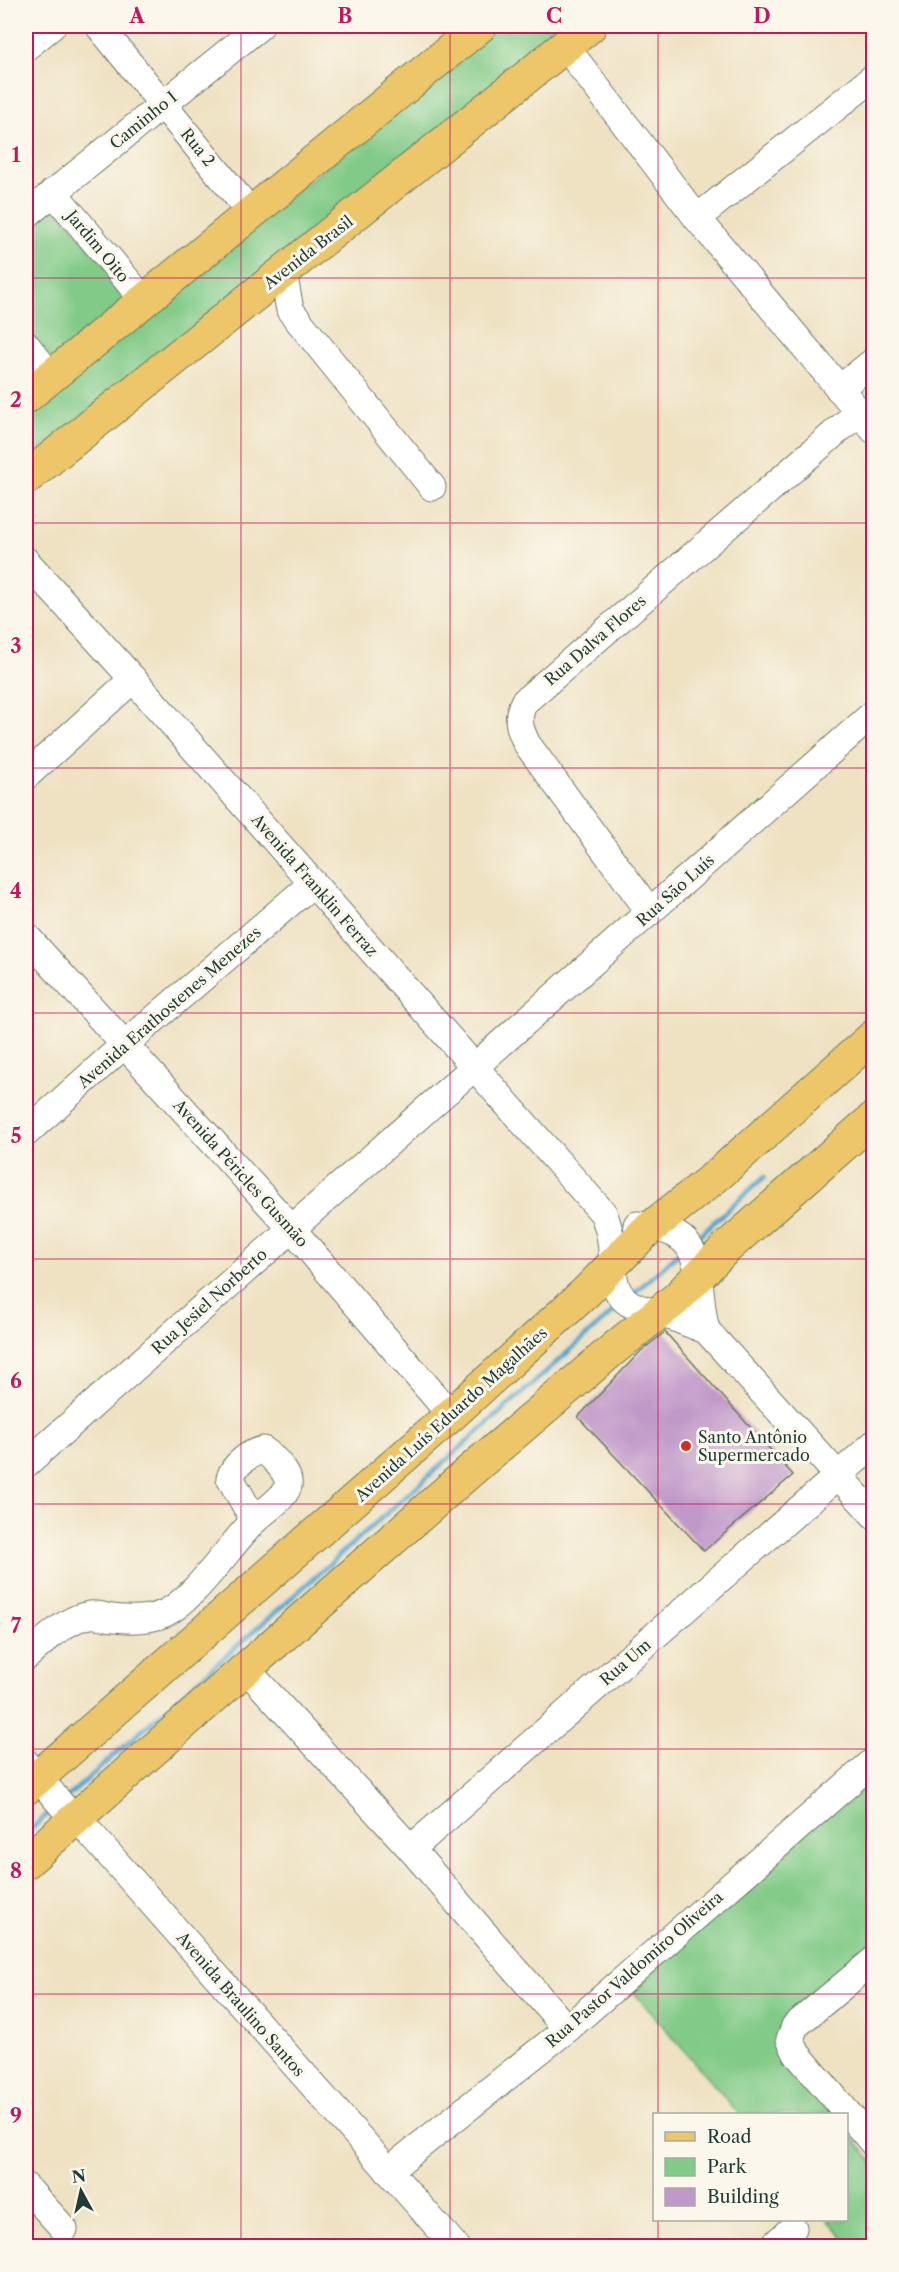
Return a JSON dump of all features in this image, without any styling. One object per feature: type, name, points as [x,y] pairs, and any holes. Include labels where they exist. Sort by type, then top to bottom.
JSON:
[{"type":"main road","points":[[26,397],[143,299],[480,26]]},
{"type":"main road","name":"Avenida Brasil","points":[[26,478],[283,272],[569,36],[590,26]]},
{"type":"main road","name":"Avenida Luís Eduardo Magalhães","points":[[34,1779],[451,1415],[585,1293],[614,1274],[720,1173],[873,1036]]},
{"type":"main road","points":[[26,1863],[71,1813],[246,1669],[648,1312],[676,1299],[698,1269],[725,1249],[873,1118]]},
{"type":"street","points":[[26,47],[52,26]]},
{"type":"street","name":"Rua 2","points":[[99,26],[251,213]]},
{"type":"street","name":"Caminho I","points":[[26,215],[260,26]]},
{"type":"street","points":[[569,36],[697,218],[866,421]]},
{"type":"street","points":[[697,218],[873,77]]},
{"type":"street","name":"Jardim Oito","points":[[53,192],[143,299]]},
{"type":"street","points":[[283,272],[290,310],[432,488]]},
{"type":"street","points":[[247,300],[290,310]]},
{"type":"street","points":[[26,345],[51,376]]},
{"type":"street","points":[[839,389],[873,361]]},
{"type":"street","name":"Rua Dalva Flores","points":[[650,912],[527,744],[519,728],[518,714],[524,702],[866,421]]},
{"type":"street","name":"Avenida Franklin Ferraz","points":[[26,561],[133,678],[603,1213]]},
{"type":"street","points":[[26,776],[133,678]]},
{"type":"street","name":"Rua São Luís","points":[[474,1065],[873,713]]},
{"type":"street","name":"Avenida Erathostenes Menezes","points":[[26,1133],[124,1045],[313,883]]},
{"type":"street","name":"Avenida Péricles Gusmão","points":[[26,936],[291,1228],[451,1415]]},
{"type":"street","name":"Rua Jesiel Norberto","points":[[26,1464],[474,1065]]},
{"type":"street","points":[[603,1213],[627,1224],[661,1228],[687,1243],[698,1269],[700,1304],[706,1330],[873,1515]]},
{"type":"street","points":[[603,1213],[612,1237],[614,1274],[621,1296],[629,1305],[706,1330]]},
{"type":"street","name":"Rua Um","points":[[411,1849],[873,1444]]},
{"type":"street","points":[[26,1657],[74,1619],[92,1614],[143,1619],[164,1614],[182,1603],[254,1520]]},
{"type":"street","points":[[246,1669],[411,1849],[567,2029]]},
{"type":"street","name":"Rua Pastor Valdomiro Oliveira","points":[[388,2171],[567,2029],[873,1761]]},
{"type":"street","name":"Avenida Braulino Santos","points":[[34,1779],[71,1813],[455,2247]]},
{"type":"street","points":[[847,2113],[797,2054],[790,2039],[795,2026],[873,1960]]},
{"type":"street","points":[[848,2114],[873,2144]]},
{"type":"street","points":[[26,2187],[64,2229]]},
{"type":"street","points":[[773,2247],[793,2228]]},
{"type":"green space","points":[[498,26],[565,26],[26,461],[26,412]]},
{"type":"green space","points":[[50,200],[130,295],[50,363],[26,334],[26,221]]},
{"type":"green space","points":[[873,1768],[873,1941],[803,2001],[785,2020],[833,2113],[738,2113],[629,1987]]},
{"type":"green space","points":[[848,2131],[873,2162],[873,2246],[852,2246],[829,2221],[848,2221]]},
{"type":"building","name":"Santo Antônio Supermercado","points":[[665,1332],[793,1475],[704,1551],[578,1417],[641,1351]]},
{"type":"waterway","points":[[693,1241],[764,1177]]},
{"type":"waterway","points":[[632,1295],[681,1251]]},
{"type":"waterway","points":[[65,1799],[621,1305]]},
{"type":"waterway","points":[[26,1834],[53,1809]]},
{"type":"place","name":"Santo Antônio Supermercado","points":[[686,1446]]}]
